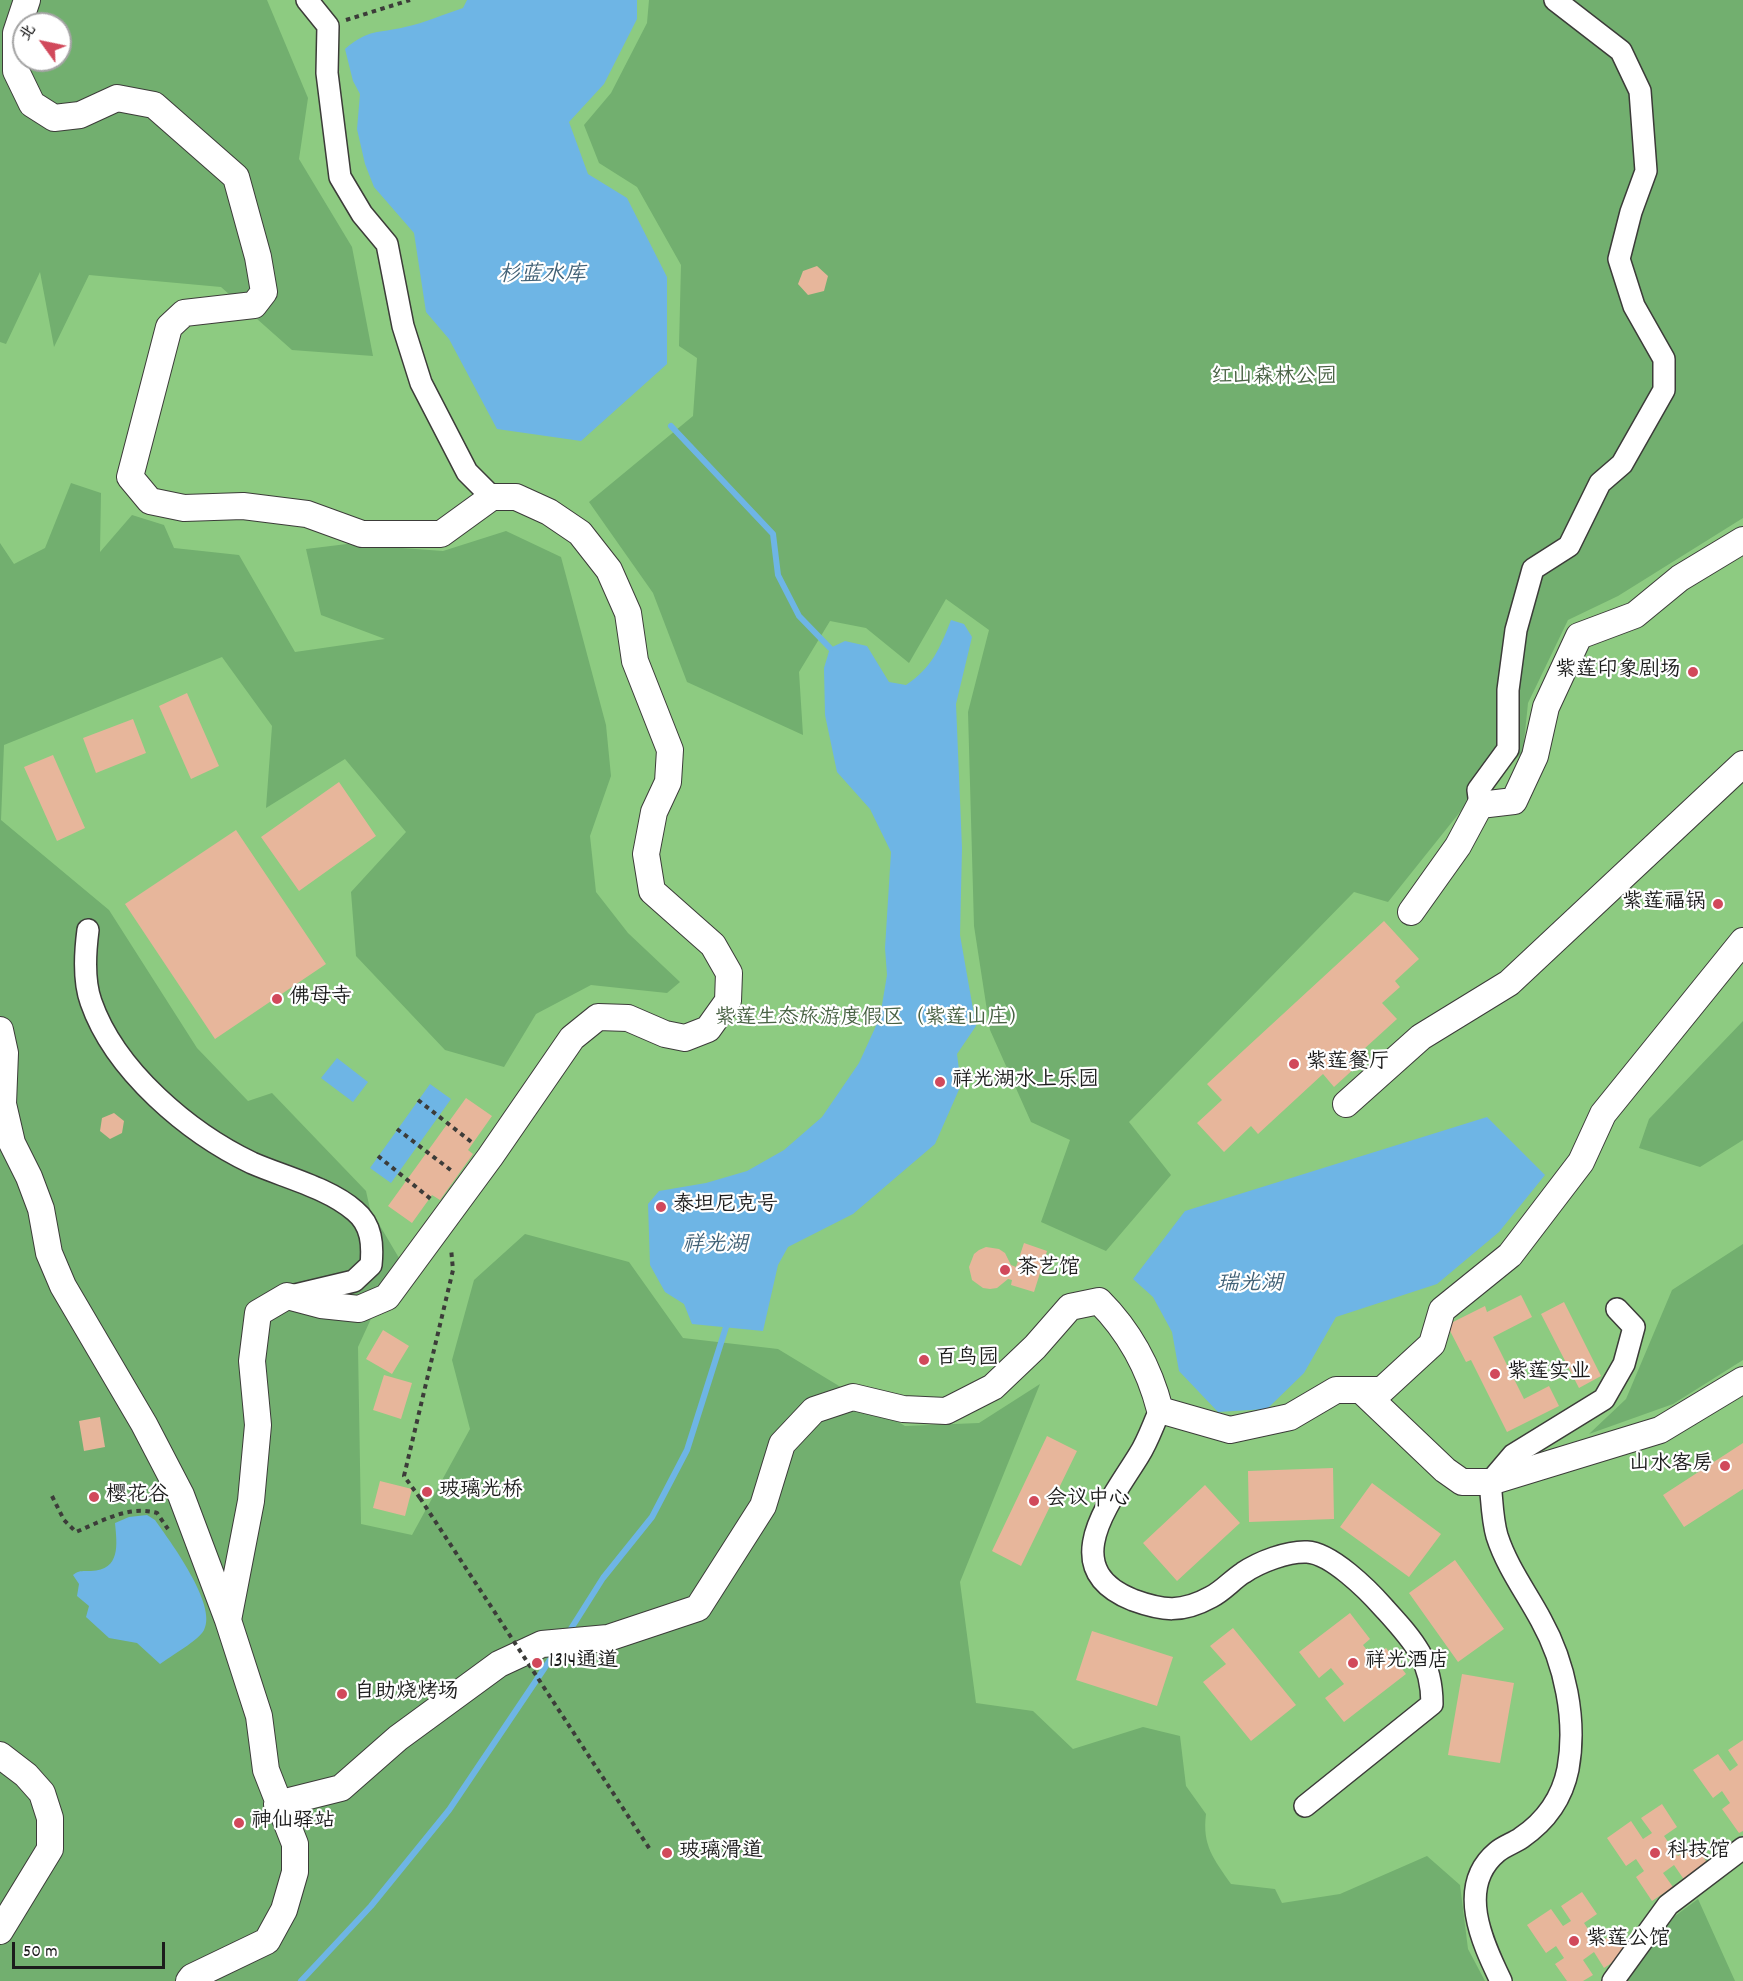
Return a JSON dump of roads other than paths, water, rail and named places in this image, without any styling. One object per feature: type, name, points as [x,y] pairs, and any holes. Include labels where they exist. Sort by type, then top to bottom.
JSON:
[{"type":"street","points":[[27,0],[16,33],[16,71],[32,104],[54,118],[80,115],[117,98],[154,105],[236,177],[258,257],[264,292],[254,305],[184,313],[169,327],[130,477],[150,501],[184,508],[243,506],[307,514],[362,534],[441,534],[492,497],[516,497],[549,512],[580,533],[609,570],[628,613],[635,661],[670,750],[668,782],[654,812],[646,854],[652,891],[713,945],[729,973],[728,1001],[708,1029],[685,1038],[664,1034],[628,1018],[598,1017],[572,1038],[490,1157],[387,1297],[359,1309],[321,1305],[287,1296]]},
{"type":"street","points":[[307,0],[328,26],[327,73],[340,177],[362,214],[387,244],[403,326],[421,383],[467,472],[492,497]]},
{"type":"street","points":[[1411,912],[1458,846],[1480,805],[1478,790],[1508,749],[1508,690],[1516,630],[1533,569],[1569,546],[1600,483],[1622,464],[1664,390],[1664,359],[1634,306],[1619,259],[1631,212],[1646,171],[1640,91],[1621,51],[1556,0]]},
{"type":"street","points":[[1480,805],[1514,801],[1535,756],[1546,707],[1579,636],[1635,615],[1680,578],[1743,540]]},
{"type":"street","points":[[1346,1104],[1421,1037],[1509,982],[1743,764]]},
{"type":"street","points":[[88,930],[84,959],[90,1002],[110,1039],[140,1081],[188,1125],[251,1162],[317,1190],[356,1211],[373,1239],[371,1265],[354,1281],[287,1296],[258,1313],[252,1360],[258,1425],[251,1501],[228,1620]]},
{"type":"street","points":[[1160,1410],[1230,1430],[1290,1416],[1336,1390],[1363,1392],[1382,1390],[1432,1344],[1442,1310],[1510,1255],[1581,1162],[1603,1114],[1743,941]]},
{"type":"street","points":[[0,1030],[5,1053],[5,1113],[12,1143],[29,1177],[41,1209],[49,1253],[63,1286],[144,1424],[181,1495],[228,1620],[259,1716],[266,1770],[277,1804],[295,1844],[295,1872],[284,1910],[267,1941],[192,1977],[189,1981]]},
{"type":"street","points":[[277,1804],[342,1788],[398,1738],[499,1664],[542,1644],[608,1638],[698,1608],[763,1506],[782,1444],[814,1410],[854,1397],[903,1409],[946,1411],[993,1387],[1035,1347],[1070,1307],[1099,1301],[1116,1318],[1137,1347],[1154,1387],[1160,1410],[1141,1452],[1101,1517],[1092,1539],[1093,1560],[1105,1584],[1129,1598],[1159,1610],[1187,1608],[1212,1597],[1246,1571],[1280,1556],[1308,1551],[1332,1562],[1365,1588],[1421,1650],[1432,1680],[1432,1704],[1305,1806]]},
{"type":"street","points":[[1501,1981],[1476,1922],[1475,1893],[1482,1871],[1497,1852],[1521,1839],[1545,1818],[1560,1798],[1568,1769],[1571,1731],[1567,1691],[1557,1652],[1511,1571],[1500,1544],[1490,1482],[1513,1455],[1604,1399],[1624,1364],[1634,1327],[1617,1309]]},
{"type":"street","points":[[1363,1392],[1445,1470],[1462,1482],[1490,1482],[1660,1430],[1743,1380]]},
{"type":"street","points":[[0,1755],[26,1775],[42,1793],[50,1818],[50,1849],[0,1931]]},
{"type":"street","points":[[1613,1981],[1668,1905],[1743,1848]]},
{"type":"water","name":"杉蓝水库","points":[[467,0],[637,0],[637,19],[604,84],[569,122],[588,174],[627,198],[667,277],[667,364],[581,441],[497,429],[449,339],[426,312],[414,233],[374,187],[365,164],[357,129],[360,94],[353,81],[345,49],[368,35],[427,21],[463,8]]},
{"type":"water","name":"祥光湖","points":[[951,620],[964,624],[972,637],[956,704],[962,848],[960,935],[976,1026],[957,1054],[961,1085],[935,1144],[853,1214],[788,1247],[778,1265],[763,1331],[692,1324],[684,1304],[665,1292],[650,1265],[648,1204],[659,1191],[706,1183],[747,1171],[784,1150],[822,1117],[859,1063],[880,1017],[887,975],[885,948],[891,852],[870,809],[837,772],[825,715],[824,668],[830,648],[845,641],[867,646],[889,682],[906,685],[922,672],[934,657]]},
{"type":"water","points":[[337,1058],[368,1082],[353,1102],[321,1078]]},
{"type":"water","points":[[430,1084],[451,1099],[391,1183],[370,1168]]},
{"type":"water","name":"瑞光湖","points":[[1487,1117],[1545,1175],[1499,1232],[1437,1284],[1336,1317],[1304,1373],[1267,1409],[1218,1412],[1179,1371],[1172,1332],[1153,1297],[1133,1279],[1185,1211]]},
{"type":"water","points":[[147,1515],[155,1520],[190,1573],[204,1605],[206,1619],[201,1634],[160,1664],[137,1643],[109,1638],[86,1617],[89,1606],[77,1596],[79,1584],[73,1575],[79,1572],[101,1570],[108,1566],[115,1554],[115,1523],[129,1517]]},
{"type":"waterway","points":[[671,426],[773,534],[778,575],[799,616],[830,648]]},
{"type":"waterway","points":[[567,1635],[603,1578],[652,1517],[687,1450],[726,1327]]},
{"type":"waterway","points":[[301,1981],[371,1906],[449,1810],[556,1651]]},
{"type":"place","name":"紫莲印象剧场","points":[[1693,672]]},
{"type":"place","name":"紫莲福锅","points":[[1718,904]]},
{"type":"place","name":"佛母寺","points":[[277,999]]},
{"type":"place","name":"紫莲餐厅","points":[[1294,1064]]},
{"type":"place","name":"祥光湖水上乐园","points":[[940,1082]]},
{"type":"place","name":"泰坦尼克号","points":[[661,1207]]},
{"type":"place","name":"茶艺馆","points":[[1005,1270]]},
{"type":"place","name":"百鸟园","points":[[924,1360]]},
{"type":"place","name":"紫莲实业","points":[[1495,1374]]},
{"type":"place","name":"山水客房","points":[[1725,1466]]},
{"type":"place","name":"玻璃光桥","points":[[427,1492]]},
{"type":"place","name":"樱花谷","points":[[94,1497]]},
{"type":"place","name":"会议中心","points":[[1034,1501]]},
{"type":"place","name":"1314通道","points":[[537,1663]]},
{"type":"place","name":"祥光酒店","points":[[1353,1663]]},
{"type":"place","name":"自助烧烤场","points":[[342,1694]]},
{"type":"place","name":"神仙驿站","points":[[239,1823]]},
{"type":"place","name":"玻璃滑道","points":[[667,1853]]},
{"type":"place","name":"科技馆","points":[[1655,1853]]},
{"type":"place","name":"紫莲公馆","points":[[1574,1941]]},
{"type":"park label","name":"红山森林公园","points":[[1274,379]]},
{"type":"park label","name":"紫莲生态旅游度假区（紫莲山庄）","points":[[872,1020]]}]
